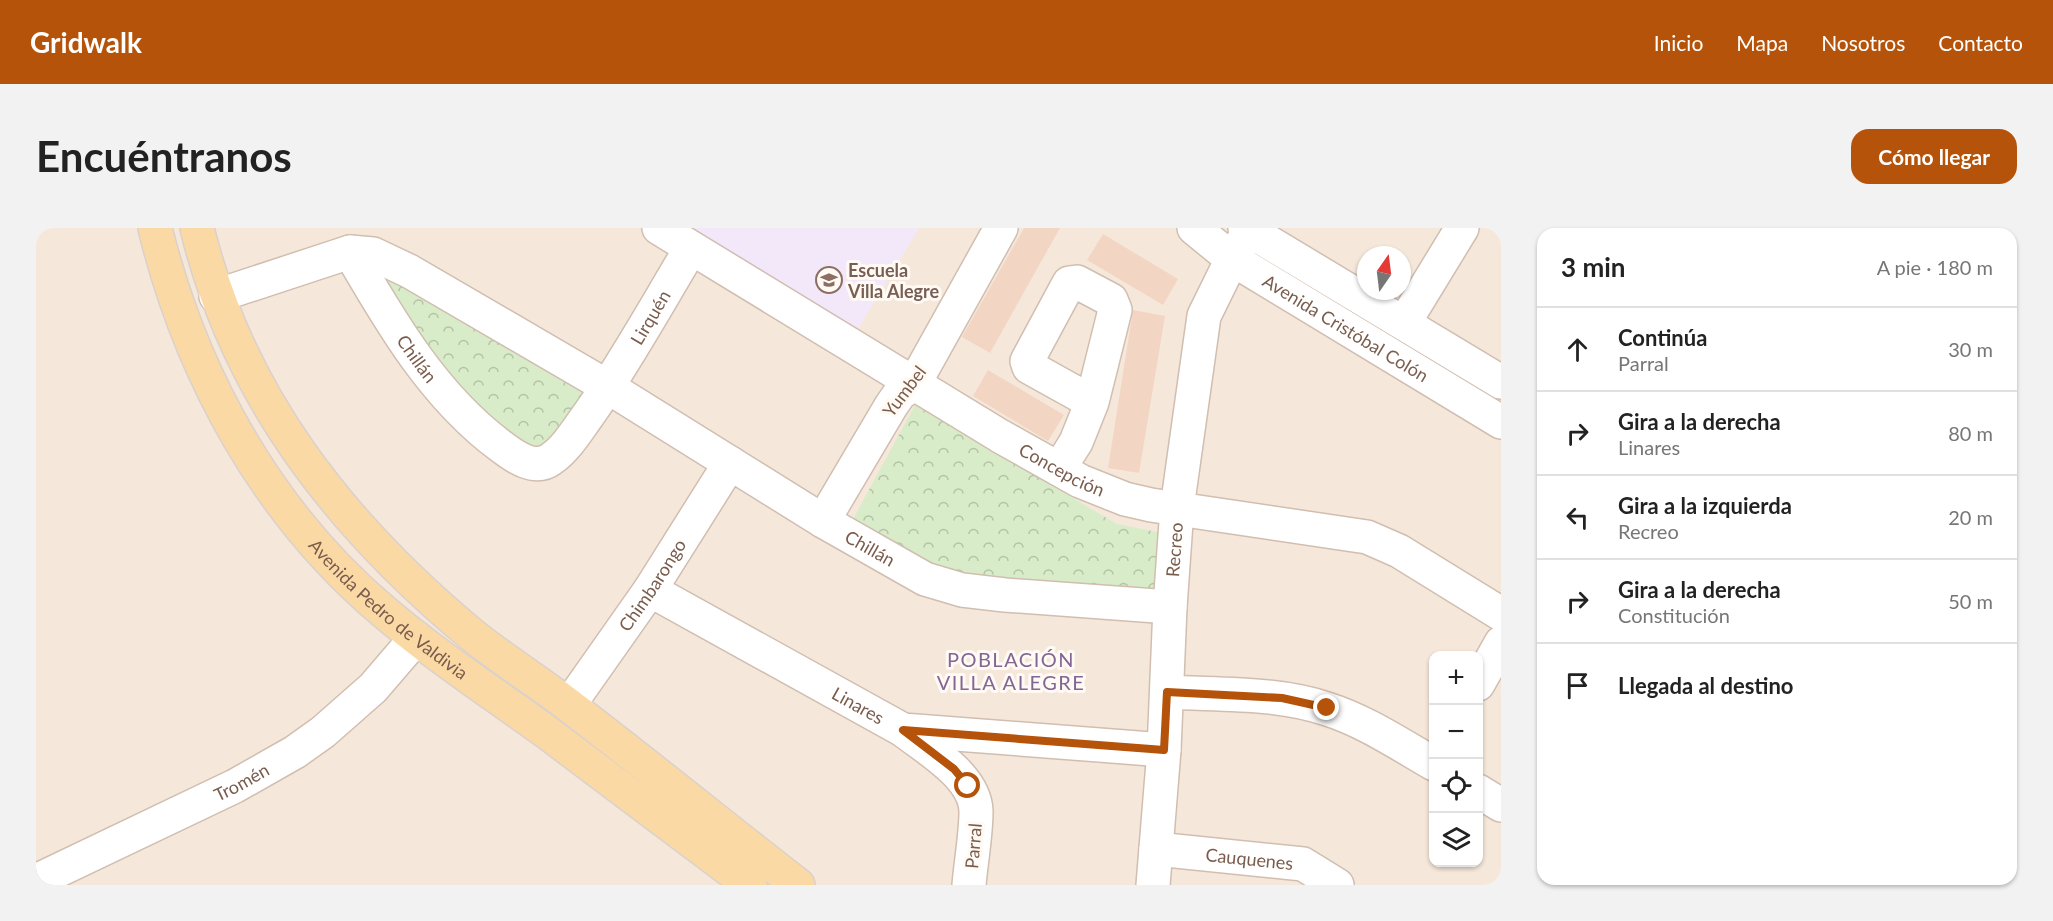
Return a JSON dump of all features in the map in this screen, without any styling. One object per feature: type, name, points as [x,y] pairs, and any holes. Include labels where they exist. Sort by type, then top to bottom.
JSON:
[{"type":"main road","name":"Avenida Pedro de Valdivia","points":[[155,228],[179,310],[193,347],[219,402],[264,478],[319,547],[382,610],[416,638],[549,734],[750,885]]},
{"type":"main road","name":"Avenida Pedro de Valdivia","points":[[197,228],[216,296],[250,372],[288,437],[310,468],[385,555],[472,634],[519,671],[569,705],[798,885]]},
{"type":"main road","points":[[385,555],[411,595],[419,616],[420,629],[416,638]]},
{"type":"street","name":"Concepción","points":[[659,228],[914,384],[1095,488],[1125,499],[1367,537],[1399,550],[1501,614]]},
{"type":"street","name":"Yumbel","points":[[823,521],[891,406],[900,393],[914,384],[1001,228]]},
{"type":"street","name":"Avenida Cristóbal Colón","points":[[1194,228],[1232,260],[1501,422]]},
{"type":"street","name":"Avenida Cristóbal Colón","points":[[1248,228],[1501,382]]},
{"type":"street","name":"Recreo","points":[[1153,885],[1164,750],[1177,508],[1204,316],[1248,228]]},
{"type":"street","points":[[1404,322],[1462,228]]},
{"type":"street","name":"Lirquén","points":[[608,387],[691,248]]},
{"type":"street","name":"Chillán","points":[[350,252],[399,332],[448,399],[482,432],[517,458],[534,464],[550,461],[572,437],[608,387]]},
{"type":"street","name":"Chillán","points":[[216,296],[350,252],[373,254],[409,271],[608,387],[823,521],[925,579],[962,590],[1005,595],[1170,607]]},
{"type":"street","points":[[1059,469],[1076,441],[1092,402]]},
{"type":"street","name":"Chimbarongo","points":[[569,705],[650,590],[730,463]]},
{"type":"street","name":"Linares","points":[[650,590],[903,730],[1164,750]]},
{"type":"street","name":"Tromén","points":[[36,881],[235,786],[295,752],[357,703],[395,664],[416,638]]},
{"type":"street","points":[[1483,677],[1501,643]]},
{"type":"street","points":[[1167,692],[1282,698],[1305,702],[1352,718],[1429,761]]},
{"type":"street","name":"Parral","points":[[903,730],[954,769],[968,786],[976,808],[969,885]]},
{"type":"street","points":[[1483,794],[1501,805]]},
{"type":"street","name":"Cauquenes","points":[[1156,849],[1303,864],[1337,885]]},
{"type":"shaded area","points":[[36,228],[1501,228],[1501,885],[36,885]]},
{"type":"shaded area","name":"Escuela Villa Alegre","points":[[684,228],[919,228],[856,332]]},
{"type":"green space","points":[[370,266],[587,389],[543,453],[527,455],[467,405]]},
{"type":"green space","points":[[915,405],[1117,524],[1162,533],[1155,603],[953,584],[852,521]]},
{"type":"building","points":[[1024,228],[1060,228],[990,353],[962,337]]},
{"type":"building","points":[[1103,234],[1178,279],[1163,305],[1087,260]]},
{"type":"building","points":[[1133,310],[1165,316],[1139,473],[1108,468]]},
{"type":"building","points":[[988,370],[1064,415],[1048,441],[973,396]]},
{"type":"place","name":"Escuela Villa Alegre","points":[[829,280]]},
{"type":"district","name":"POBLACIÓN VILLA ALEGRE","points":[[1011,670]]},
{"type":"route","points":[[968,786],[954,769],[903,730],[1164,750],[1167,692],[1282,698],[1327,708]]}]
